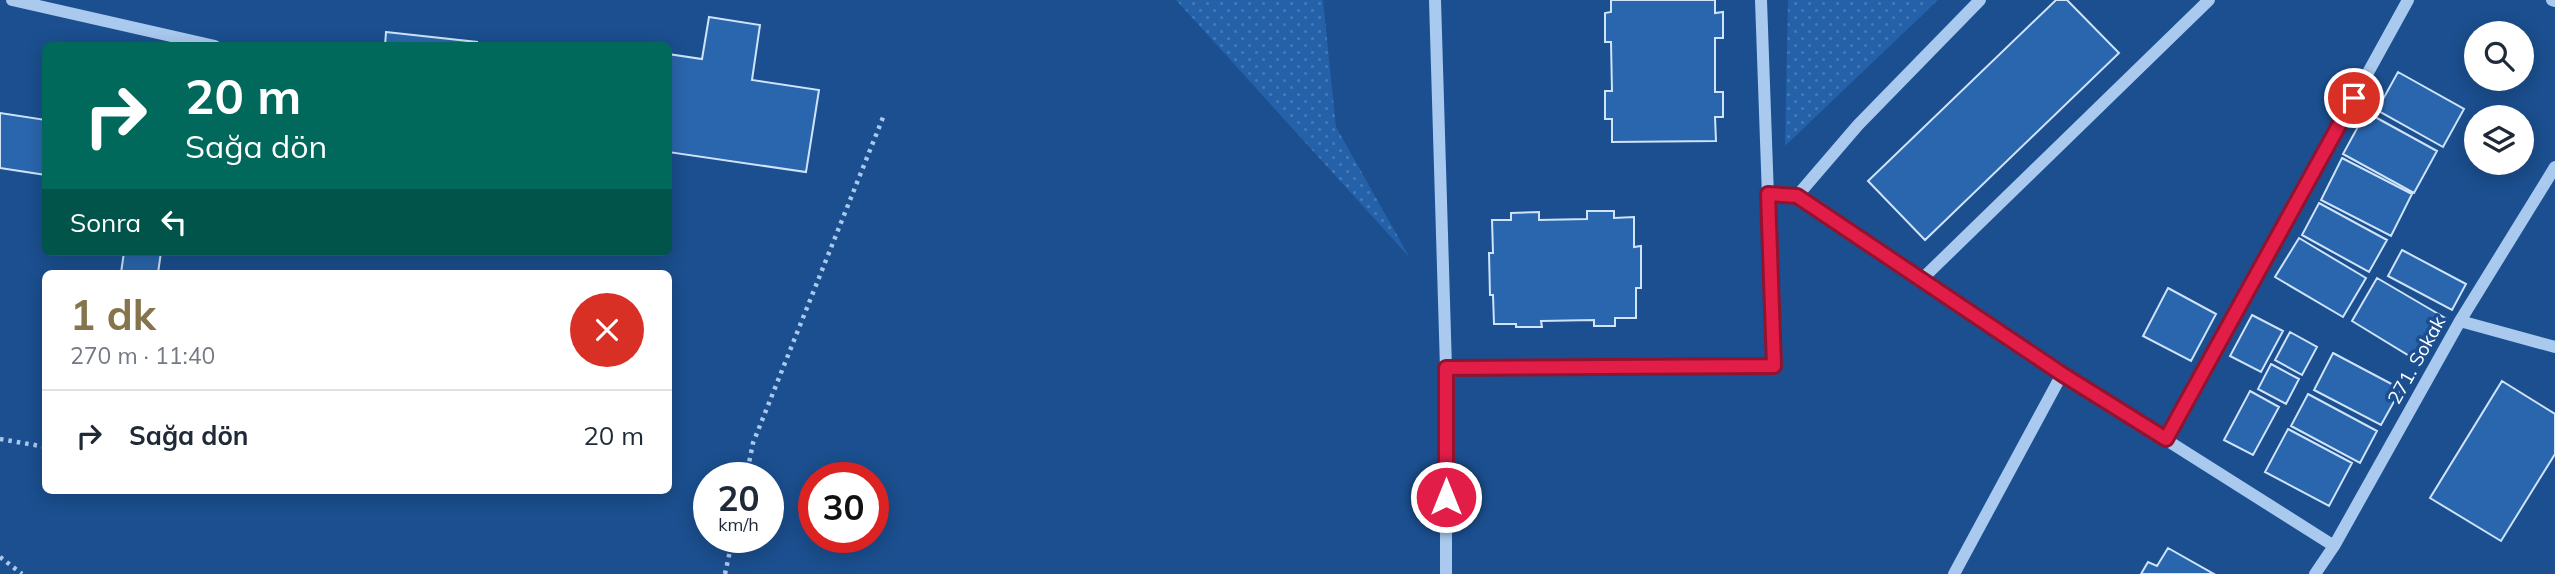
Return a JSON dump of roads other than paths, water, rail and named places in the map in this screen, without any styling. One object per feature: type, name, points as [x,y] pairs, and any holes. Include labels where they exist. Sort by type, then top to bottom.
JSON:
[{"type":"street","points":[[12,0],[197,42]]},
{"type":"street","points":[[1435,0],[1446,368],[1446,574]]},
{"type":"street","points":[[1446,368],[1774,366],[1761,0]]},
{"type":"street","points":[[1797,196],[1858,125],[1980,0]]},
{"type":"street","points":[[1921,280],[2208,0]]},
{"type":"street","points":[[2166,439],[2408,0]]},
{"type":"street","name":"271. Sokak","points":[[2315,574],[2334,546],[2460,321],[2555,167]]},
{"type":"street","points":[[1768,194],[1797,196],[2062,374],[2334,546]]},
{"type":"street","points":[[2460,321],[2555,347]]},
{"type":"street","points":[[1954,574],[2062,374]]}]
